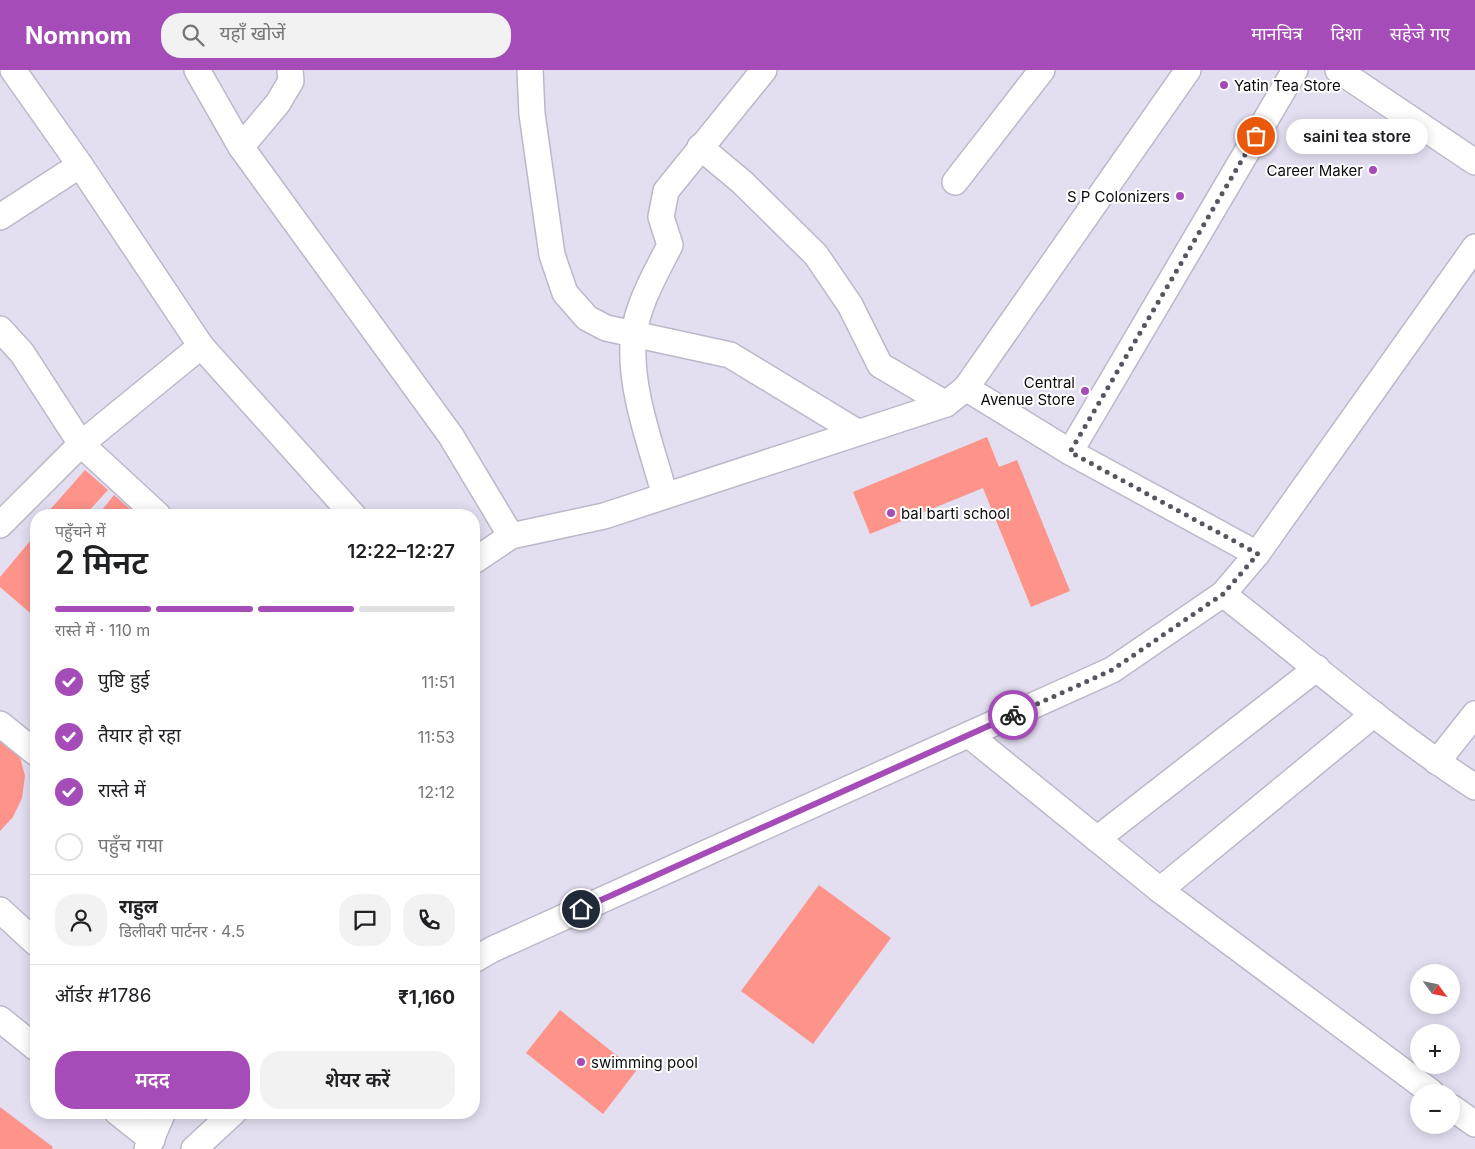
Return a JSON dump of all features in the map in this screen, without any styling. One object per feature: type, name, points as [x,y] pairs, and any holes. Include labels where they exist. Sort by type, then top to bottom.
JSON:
[{"type":"street","points":[[13,70],[80,165],[201,346],[348,509]]},
{"type":"street","points":[[198,70],[241,147],[451,436],[511,536]]},
{"type":"street","points":[[241,147],[278,103],[291,81],[290,70]]},
{"type":"street","points":[[530,70],[532,114],[552,256],[565,293],[587,318],[606,328],[730,355],[857,432]]},
{"type":"street","points":[[665,496],[633,364],[634,334],[642,304],[670,245],[661,217],[666,191],[700,146],[764,70]]},
{"type":"street","points":[[955,182],[1042,70]]},
{"type":"street","points":[[480,557],[511,536],[604,516],[946,404],[966,388],[1188,70]]},
{"type":"street","points":[[1070,452],[1295,70]]},
{"type":"street","points":[[1338,70],[1475,162]]},
{"type":"street","points":[[700,146],[742,182],[816,254],[850,305],[880,365],[946,404]]},
{"type":"street","points":[[0,217],[80,165]]},
{"type":"street","points":[[480,957],[502,945],[1112,670],[1223,594],[1258,554],[1475,248]]},
{"type":"street","points":[[0,329],[22,353],[81,444],[151,509]]},
{"type":"street","points":[[0,524],[81,444],[201,346]]},
{"type":"street","points":[[966,388],[1070,452],[1258,554]]},
{"type":"street","points":[[1223,594],[1374,714],[1475,787]]},
{"type":"street","points":[[1097,839],[1317,668]]},
{"type":"street","points":[[1160,890],[1374,714]]},
{"type":"street","points":[[1438,762],[1475,714]]},
{"type":"street","points":[[0,724],[30,749]]},
{"type":"street","points":[[969,735],[1160,890],[1421,1084]]},
{"type":"street","points":[[0,910],[30,938]]},
{"type":"street","points":[[0,1019],[30,1043]]},
{"type":"street","points":[[124,1119],[149,1144],[160,1119]]},
{"type":"street","points":[[194,1149],[226,1119]]},
{"type":"building","name":"bal barti school","points":[[987,437],[999,467],[1017,460],[1070,591],[1031,607],[983,488],[870,534],[853,492]]},
{"type":"building","points":[[85,470],[108,490],[91,509],[51,509]]},
{"type":"building","points":[[114,495],[130,509],[103,509]]},
{"type":"building","points":[[30,541],[30,613],[0,587],[0,577]]},
{"type":"building","points":[[0,732],[10,740],[20,757],[25,776],[22,798],[13,817],[0,831]]},
{"type":"building","points":[[819,885],[891,938],[813,1044],[741,991]]},
{"type":"building","name":"swimming pool","points":[[560,1010],[636,1071],[603,1114],[526,1053]]},
{"type":"building","points":[[0,1107],[53,1147],[52,1149],[0,1149]]},
{"type":"way so far","points":[[1013,715],[1112,670],[1223,594],[1258,554],[1070,452],[1256,136]]},
{"type":"place","name":"Yatin Tea Store","points":[[1224,85]]},
{"type":"place","name":"saini tea store","points":[[1256,136]]},
{"type":"place","name":"Career Maker","points":[[1373,170]]},
{"type":"place","name":"S P Colonizers","points":[[1180,196]]},
{"type":"place","name":"Central Avenue Store","points":[[1085,391]]},
{"type":"place","name":"bal barti school","points":[[891,513]]},
{"type":"place","name":"swimming pool","points":[[581,1062]]},
{"type":"route","points":[[581,909],[1013,715]]}]
